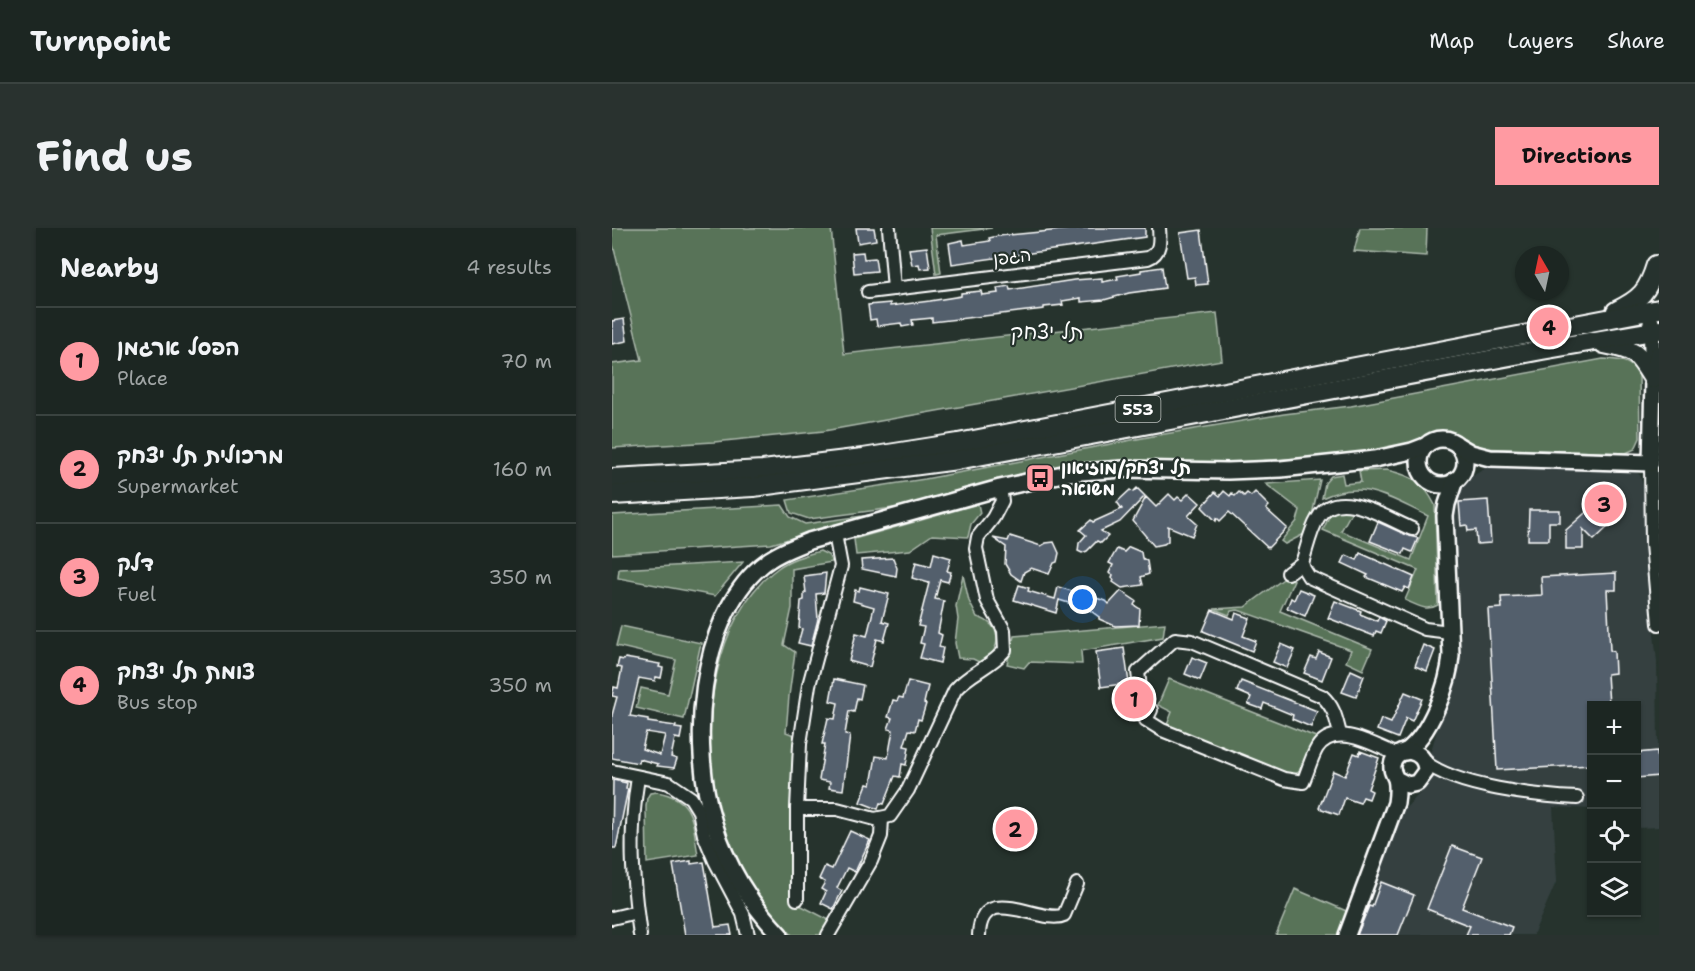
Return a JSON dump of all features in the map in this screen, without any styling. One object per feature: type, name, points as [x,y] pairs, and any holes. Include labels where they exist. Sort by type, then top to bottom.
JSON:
[{"type":"main road","points":[[1598,321],[1641,297],[1651,280],[1656,265],[1659,276]]},
{"type":"main road","name":"553","points":[[612,478],[763,470],[946,445],[1655,310]]},
{"type":"main road","name":"553","points":[[612,495],[753,487],[957,460],[1655,331]]},
{"type":"main road","points":[[1593,342],[1629,349],[1641,358],[1653,379]]},
{"type":"main road","points":[[1653,379],[1659,355]]},
{"type":"street","points":[[889,228],[894,289]]},
{"type":"street","name":"הגפן","points":[[868,292],[1148,258],[1154,256],[1160,243],[1159,228]]},
{"type":"street","points":[[1655,310],[1651,463],[1652,544],[1659,624]]},
{"type":"street","points":[[780,935],[758,909],[730,862],[714,823],[701,756],[704,685],[724,620],[733,600],[749,578],[761,566],[782,552],[835,534],[999,488],[1052,476],[1095,470],[1254,470],[1375,459],[1412,451],[1431,441],[1446,439],[1471,453],[1490,458],[1651,463]]},
{"type":"street","points":[[1347,935],[1394,810],[1397,796],[1396,779],[1392,766],[1402,753],[1414,746],[1424,732],[1450,669],[1445,516],[1441,499],[1419,466],[1419,459],[1425,446]]},
{"type":"street","points":[[1445,516],[1447,504],[1465,460],[1459,446]]},
{"type":"street","points":[[1375,459],[1404,465],[1428,479],[1446,484],[1476,463],[1490,458]]},
{"type":"street","points":[[797,809],[837,809],[875,819],[890,816],[908,790],[955,690],[961,683],[990,665],[1005,650],[1004,630],[987,600],[976,548],[978,537],[993,518],[1002,501],[999,488]]},
{"type":"street","points":[[1288,573],[1302,562],[1318,517],[1334,505],[1355,504],[1412,530]]},
{"type":"street","points":[[797,899],[800,744],[809,685],[841,566],[835,534]]},
{"type":"street","points":[[1302,562],[1309,577],[1425,629],[1450,632]]},
{"type":"street","points":[[1340,735],[1333,708],[1322,696],[1192,641],[1175,639],[1138,672],[1142,704],[1151,710],[1146,720],[1162,730],[1284,780],[1303,782],[1316,749],[1332,736],[1340,735],[1354,737],[1402,753],[1413,752],[1441,773],[1455,777],[1524,794],[1577,798]]},
{"type":"street","points":[[1394,810],[1424,776],[1422,746],[1424,732]]},
{"type":"street","points":[[612,771],[669,783],[676,786],[696,804],[709,848],[743,914],[748,935]]},
{"type":"street","points":[[638,777],[631,834],[640,935]]},
{"type":"street","points":[[1396,779],[1403,784],[1416,784],[1434,778],[1455,777]]},
{"type":"street","points":[[828,935],[872,861],[881,836],[882,819]]},
{"type":"street","points":[[979,935],[982,920],[987,913],[996,909],[1016,908],[1054,917],[1064,915],[1077,885]]},
{"type":"street","points":[[612,918],[637,912]]},
{"type":"shaded area","points":[[1492,464],[1633,470],[1640,475],[1643,485],[1657,662],[1659,827],[1641,828],[1641,701],[1587,701],[1587,809],[1553,807],[1557,880],[1533,935],[1353,935],[1399,815],[1423,790],[1429,774],[1429,758],[1438,727],[1453,689],[1460,656],[1461,629],[1454,523],[1458,495],[1468,479]]},
{"type":"green space","points":[[612,228],[831,228],[844,354],[1217,313],[1222,360],[824,431],[714,442],[612,448],[612,364],[642,360],[612,241]]},
{"type":"green space","points":[[930,228],[992,228],[936,235],[941,273],[936,274]]},
{"type":"green space","points":[[1360,228],[1427,228],[1426,256],[1354,251]]},
{"type":"green space","points":[[1603,359],[1619,360],[1632,366],[1639,374],[1640,438],[1635,449],[1626,453],[1476,448],[1461,436],[1448,431],[1437,431],[1406,446],[1347,455],[1215,463],[1140,460],[1075,464],[1030,471],[913,508],[893,508],[809,519],[791,513],[787,500],[925,479],[1284,414],[1351,406]]},
{"type":"green space","points":[[1387,470],[1416,481],[1426,490],[1435,505],[1438,605],[1434,607],[1422,607],[1405,600],[1418,570],[1323,530],[1332,510],[1352,511],[1341,531],[1411,560],[1428,516],[1389,498],[1364,490],[1337,492],[1322,498],[1325,483],[1331,476],[1342,474],[1344,484],[1361,482],[1359,471]]},
{"type":"green space","points":[[1320,480],[1308,532],[1285,544],[1281,541],[1297,521],[1300,510],[1266,484]]},
{"type":"green space","points":[[978,504],[980,513],[971,524],[968,537],[932,535],[910,550],[856,555],[854,539]]},
{"type":"green space","points":[[782,505],[790,517],[805,524],[877,514],[771,544],[612,554],[612,515]]},
{"type":"green space","points":[[820,551],[828,555],[832,562],[792,569],[792,608],[784,645],[795,652],[786,732],[794,735],[790,813],[792,901],[831,921],[822,935],[792,935],[770,913],[757,894],[742,869],[724,828],[712,773],[711,708],[716,675],[725,643],[739,614],[756,589],[783,565]]},
{"type":"green space","points":[[743,562],[715,596],[618,578],[619,569]]},
{"type":"green space","points":[[963,575],[969,601],[977,617],[992,625],[997,638],[993,651],[981,663],[973,659],[958,658],[955,643],[958,619],[956,606]]},
{"type":"green space","points":[[1286,577],[1294,580],[1280,611],[1372,649],[1363,670],[1346,662],[1351,650],[1238,610],[1231,611],[1229,615],[1214,609],[1245,607]]},
{"type":"green space","points":[[1165,623],[1163,637],[1081,651],[1082,664],[1029,662],[1024,668],[1007,664],[1014,636]]},
{"type":"green space","points":[[621,626],[701,643],[684,719],[636,708],[641,688],[668,694],[676,660],[616,646]]},
{"type":"green space","points":[[1169,679],[1316,737],[1299,772],[1294,775],[1284,774],[1167,725],[1172,712],[1158,705]]},
{"type":"green space","points":[[650,793],[670,795],[686,806],[693,822],[698,855],[647,863],[647,798]]},
{"type":"green space","points":[[1295,889],[1351,913],[1342,935],[1276,935]]},
{"type":"building","points":[[856,228],[874,228],[876,240],[858,243]]},
{"type":"building","points":[[1082,228],[1145,228],[1145,237],[952,264],[949,243],[963,240],[964,245],[990,241],[989,238],[998,236]]},
{"type":"building","points":[[1201,230],[1208,284],[1196,285],[1195,277],[1187,278],[1180,233]]},
{"type":"building","points":[[927,247],[930,268],[920,269],[919,264],[912,265],[909,249]]},
{"type":"building","points":[[863,252],[864,259],[875,258],[877,271],[854,273],[852,253]]},
{"type":"building","points":[[1162,267],[1165,288],[1129,293],[1104,300],[1081,302],[1081,298],[1062,301],[1063,305],[1044,307],[1044,309],[932,322],[932,318],[912,320],[913,325],[902,327],[901,323],[877,326],[876,319],[870,320],[868,305],[890,303],[890,306],[981,291],[982,295],[998,293],[997,288],[1009,286],[1010,290],[1074,280],[1102,278],[1102,282],[1118,279],[1117,276],[1141,272],[1141,270]]},
{"type":"building","points":[[624,319],[627,341],[612,344],[612,321]]},
{"type":"building","points":[[1137,488],[1145,496],[1120,522],[1101,531],[1108,536],[1101,543],[1097,541],[1087,551],[1082,553],[1078,551],[1079,543],[1086,535],[1080,530],[1091,520],[1093,522],[1122,509],[1117,502],[1130,490],[1133,492]]},
{"type":"building","points":[[1224,491],[1230,496],[1232,493],[1235,496],[1239,492],[1244,496],[1247,493],[1251,496],[1255,492],[1269,506],[1266,509],[1287,528],[1268,548],[1229,512],[1220,521],[1217,518],[1216,521],[1202,507],[1215,492],[1220,496]]},
{"type":"building","points":[[1189,493],[1200,503],[1188,516],[1197,524],[1192,536],[1168,526],[1168,541],[1154,546],[1133,521],[1146,497],[1156,507],[1169,494],[1175,500],[1178,497],[1182,500]]},
{"type":"building","points":[[1488,500],[1491,543],[1477,544],[1476,530],[1468,531],[1467,525],[1461,526],[1459,502]]},
{"type":"building","points":[[1593,506],[1611,524],[1594,540],[1583,529],[1583,549],[1566,549],[1566,530]]},
{"type":"building","points":[[1529,510],[1560,510],[1560,522],[1549,522],[1549,540],[1528,540]]},
{"type":"building","points":[[1378,522],[1418,538],[1412,552],[1405,549],[1403,554],[1370,541]]},
{"type":"building","points":[[1010,536],[1041,546],[1054,542],[1059,553],[1057,562],[1054,563],[1049,574],[1031,568],[1024,572],[1021,581],[1011,574],[1005,564],[1006,547],[993,538],[1008,541]]},
{"type":"building","points":[[1129,547],[1141,552],[1142,558],[1147,561],[1149,574],[1141,577],[1143,585],[1122,588],[1113,582],[1113,575],[1109,573],[1113,565],[1109,563],[1117,549],[1124,552]]},
{"type":"building","points":[[934,553],[951,558],[947,571],[951,572],[948,582],[940,580],[935,599],[944,601],[938,633],[942,635],[939,647],[943,648],[940,663],[920,658],[924,644],[920,643],[924,627],[918,626],[929,583],[912,578],[916,562],[931,566]]},
{"type":"building","points":[[1360,553],[1414,577],[1409,589],[1405,587],[1402,592],[1366,577],[1368,575],[1342,563],[1346,555],[1357,560]]},
{"type":"building","points":[[893,558],[897,568],[896,576],[862,569],[861,560]]},
{"type":"building","points":[[826,573],[824,593],[816,594],[818,619],[811,646],[798,643],[802,629],[799,628],[801,601],[804,600],[804,593],[806,593],[804,576]]},
{"type":"building","points":[[1616,573],[1616,590],[1607,590],[1610,650],[1614,652],[1615,673],[1607,674],[1609,701],[1587,701],[1587,765],[1497,770],[1488,609],[1502,608],[1501,597],[1542,595],[1541,577]]},
{"type":"building","points":[[1019,585],[1029,588],[1028,591],[1055,599],[1058,587],[1106,601],[1109,604],[1121,591],[1136,601],[1134,605],[1140,609],[1139,625],[1115,626],[1099,619],[1088,609],[1059,600],[1056,613],[1014,600]]},
{"type":"building","points":[[860,587],[889,594],[882,621],[889,623],[884,641],[877,639],[870,667],[849,661],[856,633],[867,636],[874,607],[853,601],[855,590],[859,591]]},
{"type":"building","points":[[1299,589],[1314,595],[1305,616],[1287,608],[1291,598],[1294,600]]},
{"type":"building","points":[[1335,601],[1361,611],[1360,614],[1377,621],[1379,617],[1386,621],[1381,633],[1376,631],[1374,636],[1328,618]]},
{"type":"building","points":[[1212,610],[1234,619],[1236,613],[1250,618],[1243,636],[1256,641],[1252,651],[1203,631]]},
{"type":"building","points":[[1281,644],[1295,650],[1287,668],[1273,662]]},
{"type":"building","points":[[1423,645],[1435,650],[1427,671],[1415,666]]},
{"type":"building","points":[[1124,648],[1129,683],[1101,687],[1096,652]]},
{"type":"building","points":[[1319,652],[1331,657],[1322,680],[1304,673],[1311,657],[1316,659]]},
{"type":"building","points":[[1192,657],[1207,663],[1200,680],[1185,674]]},
{"type":"building","points":[[625,658],[660,664],[659,667],[663,668],[661,678],[656,677],[655,681],[639,678],[630,716],[682,729],[680,739],[675,738],[671,757],[677,759],[674,768],[657,766],[658,764],[639,759],[638,763],[612,758],[612,715],[617,697],[612,696],[614,687],[618,688],[622,668],[617,667],[619,659],[624,660]],"holes":[[[646,732],[665,735],[660,755],[642,749]]]},
{"type":"building","points":[[1351,670],[1364,676],[1356,697],[1342,692]]},
{"type":"building","points":[[834,679],[863,685],[854,712],[849,711],[845,734],[850,735],[843,790],[829,788],[830,782],[819,780],[825,744],[822,744],[828,718],[835,719],[838,703],[830,701]]},
{"type":"building","points":[[908,681],[928,686],[924,703],[926,704],[915,731],[909,730],[904,746],[909,747],[906,765],[902,764],[900,777],[895,776],[884,804],[880,803],[878,809],[860,802],[867,784],[871,785],[876,756],[888,758],[893,730],[888,729],[892,718],[888,717],[893,700],[903,698]]},
{"type":"building","points":[[1241,681],[1317,711],[1311,727],[1292,719],[1293,715],[1264,703],[1262,709],[1248,704],[1251,697],[1237,691]]},
{"type":"building","points":[[1405,692],[1422,699],[1412,721],[1406,718],[1398,738],[1377,730],[1381,719],[1391,723]]},
{"type":"building","points":[[1360,751],[1379,758],[1368,789],[1372,791],[1369,799],[1363,797],[1360,803],[1345,798],[1339,815],[1319,808],[1333,771],[1345,776],[1354,753],[1359,755]]},
{"type":"building","points":[[1657,751],[1659,776],[1641,778],[1641,753]]},
{"type":"building","points":[[613,780],[627,783],[626,789],[628,789],[616,848],[612,848]]},
{"type":"building","points":[[850,831],[870,840],[855,872],[847,868],[837,888],[842,891],[833,909],[821,903],[826,892],[821,889],[825,882],[819,879],[825,866],[832,869]]},
{"type":"building","points":[[1452,846],[1482,857],[1462,908],[1512,927],[1509,935],[1466,935],[1470,926],[1427,909]]},
{"type":"building","points":[[691,861],[691,864],[704,862],[715,927],[730,925],[732,935],[685,935],[673,864]]},
{"type":"building","points":[[1381,882],[1414,895],[1398,935],[1357,935],[1369,906],[1372,907]]},
{"type":"place","name":"צומת תל יצחק","points":[[1549,327]]},
{"type":"place","name":"תל יצחק/מוזיאון משואה","points":[[1040,478]]},
{"type":"place","name":"דלק","points":[[1604,504]]},
{"type":"place","name":"הפסל ארגמן","points":[[1134,699]]},
{"type":"place","name":"מרכולית תל יצחק","points":[[1015,829]]},
{"type":"district","name":"תל יצחק","points":[[1047,332]]}]
